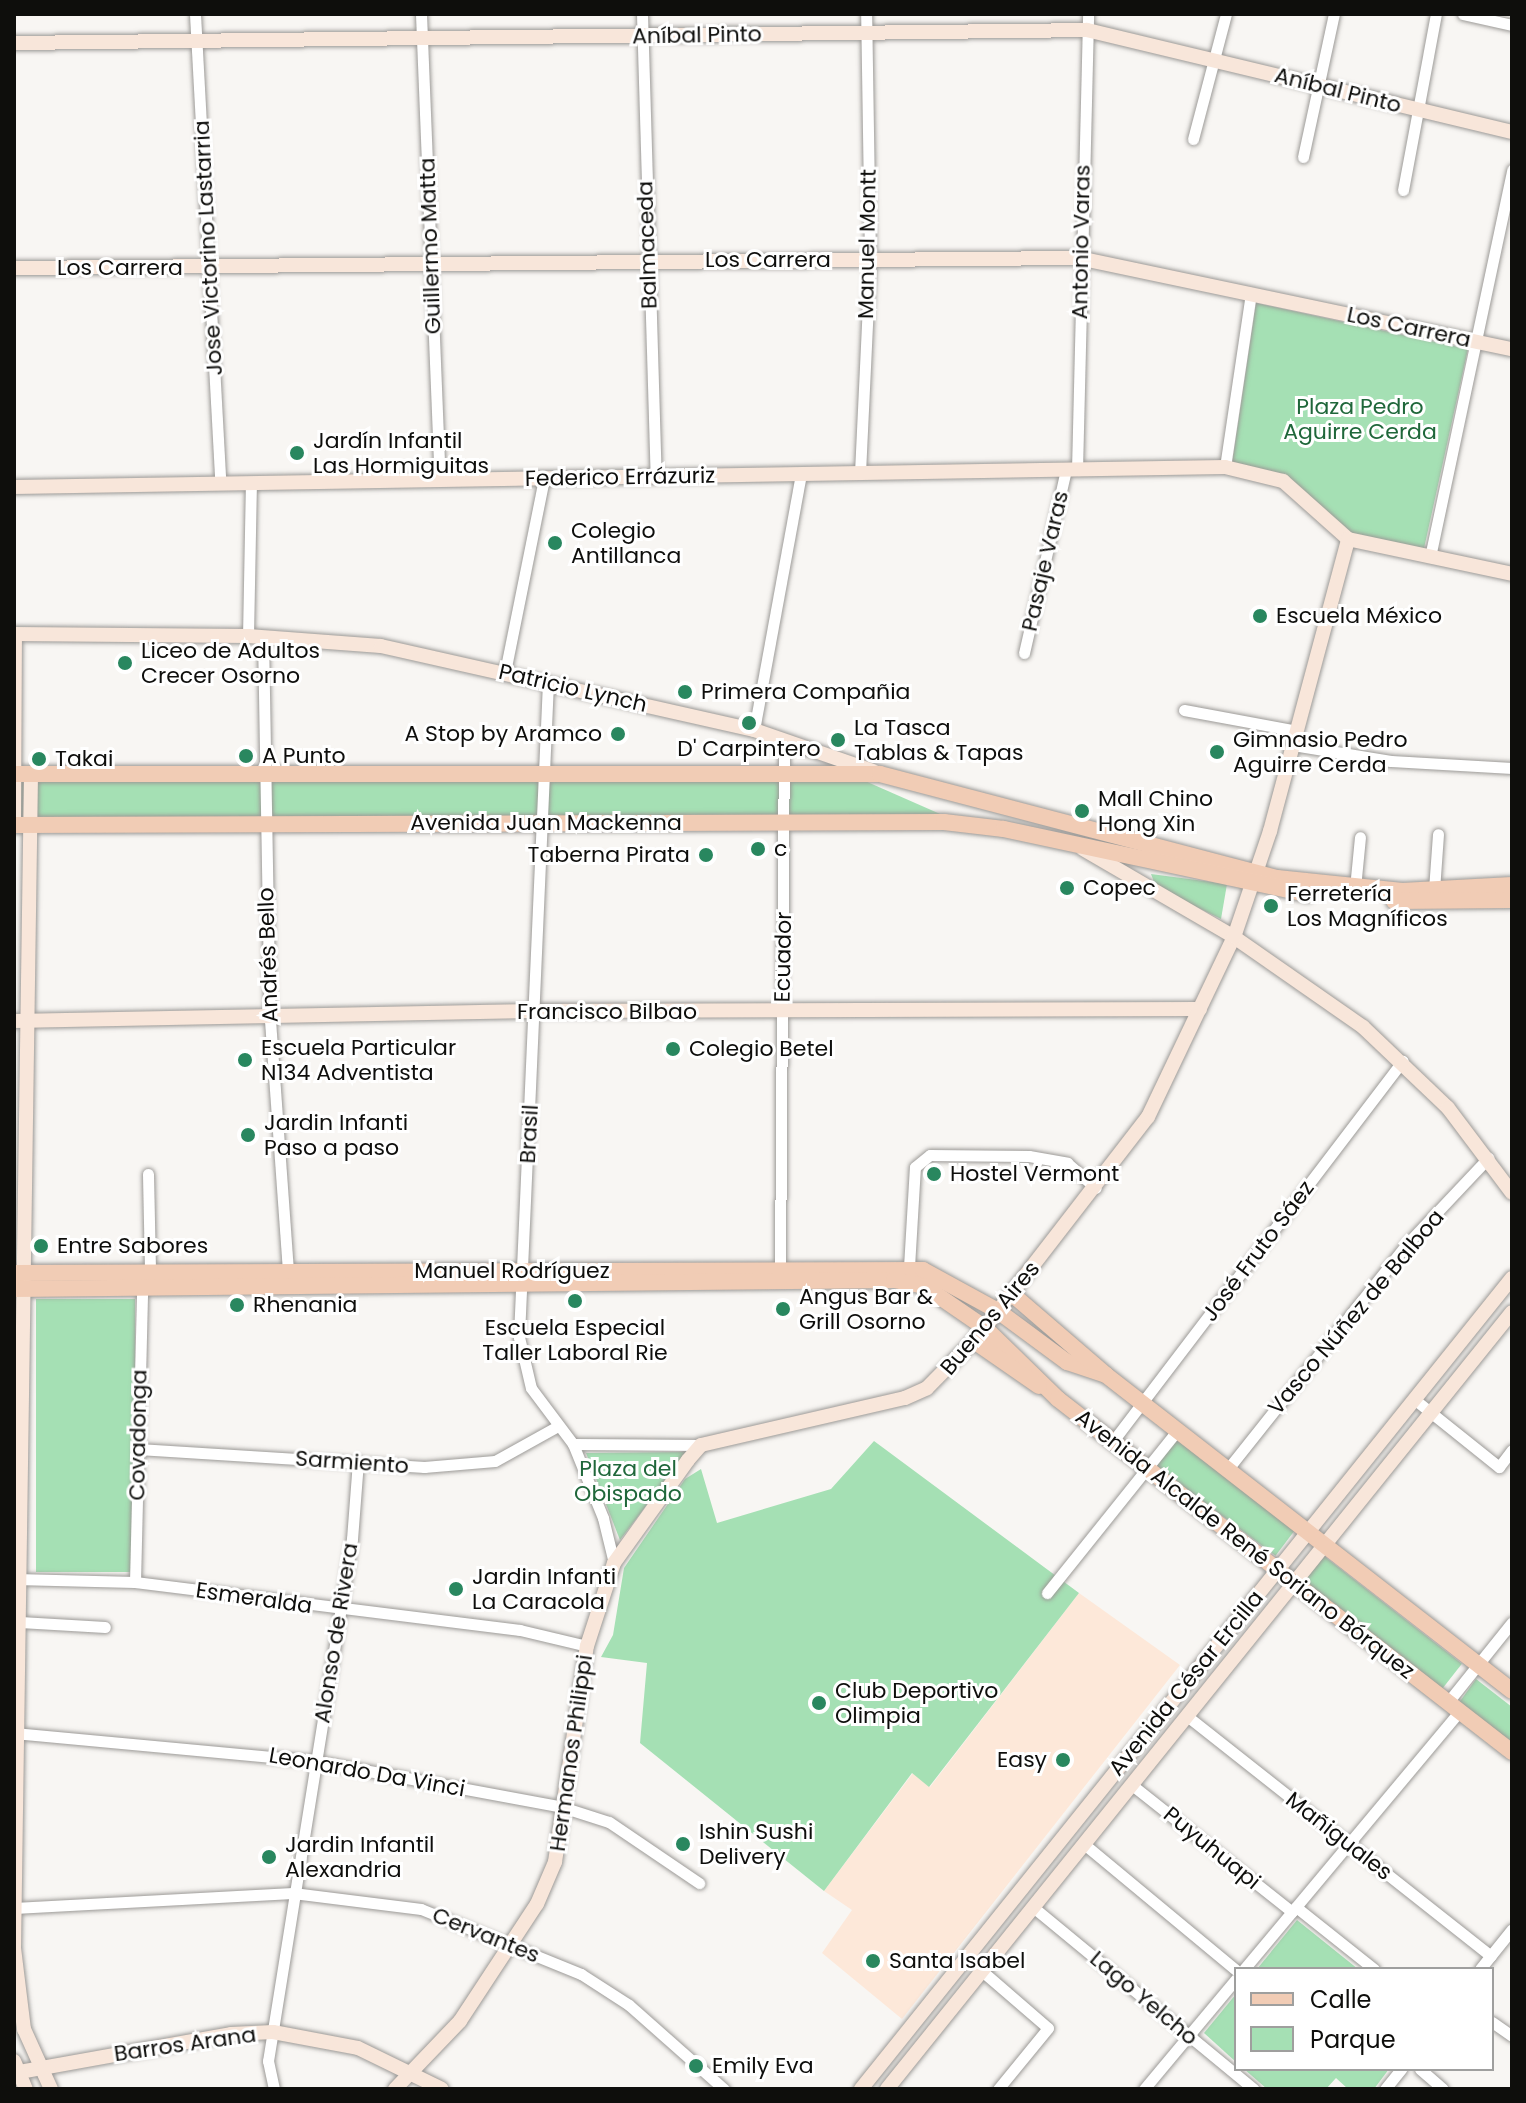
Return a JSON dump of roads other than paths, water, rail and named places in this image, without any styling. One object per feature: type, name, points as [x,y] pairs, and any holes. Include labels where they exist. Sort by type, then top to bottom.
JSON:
[{"type":"main road","points":[[20,774],[262,771],[880,774]]},
{"type":"main road","name":"Patricio Lynch","points":[[880,774],[1255,882]]},
{"type":"main road","name":"Avenida Juan Mackenna","points":[[22,825],[944,822],[1255,882]]},
{"type":"main road","points":[[1255,882],[1434,890],[1512,885]]},
{"type":"main road","points":[[1255,882],[1383,901],[1512,900]]},
{"type":"main road","name":"Manuel Rodríguez","points":[[21,1281],[142,1288],[522,1279],[780,1268],[909,1267],[938,1275],[998,1311]]},
{"type":"main road","name":"Manuel Rodríguez","points":[[21,1281],[150,1273],[288,1272],[522,1279],[903,1281],[934,1290],[980,1334],[1058,1399]]},
{"type":"main road","points":[[1012,1294],[1106,1375]]},
{"type":"main road","name":"Avenida Alcalde René Soriano Bórquez","points":[[998,1311],[1067,1362],[1106,1375],[1512,1691]]},
{"type":"main road","name":"Avenida Alcalde René Soriano Bórquez","points":[[1058,1399],[1512,1752]]},
{"type":"street","name":"Jose Victorino Lastarria","points":[[195,14],[220,482]]},
{"type":"street","name":"Guillermo Matta","points":[[421,14],[440,478]]},
{"type":"street","name":"Balmaceda","points":[[642,14],[647,261],[656,477]]},
{"type":"street","name":"Manuel Montt","points":[[860,473],[870,259],[866,14]]},
{"type":"street","name":"Antonio Varas","points":[[1072,470],[1088,14]]},
{"type":"street","points":[[1193,139],[1226,14]]},
{"type":"street","points":[[1303,157],[1334,14]]},
{"type":"street","points":[[1403,190],[1436,14]]},
{"type":"street","points":[[1463,14],[1512,25]]},
{"type":"street","name":"Aníbal Pinto","points":[[14,43],[1087,30],[1512,132]]},
{"type":"street","points":[[1430,557],[1512,170]]},
{"type":"street","name":"Los Carrera","points":[[14,268],[1079,258],[1512,349]]},
{"type":"street","points":[[1225,467],[1251,293]]},
{"type":"street","name":"Federico Errázuriz","points":[[14,487],[1225,467],[1283,481],[1348,539]]},
{"type":"street","name":"Pasaje Varas","points":[[1024,653],[1072,470]]},
{"type":"street","points":[[754,730],[801,474]]},
{"type":"street","points":[[505,672],[544,478]]},
{"type":"street","points":[[251,483],[255,636]]},
{"type":"street","points":[[1348,539],[1512,574]]},
{"type":"street","name":"Buenos Aires","points":[[573,1444],[701,1445],[905,1398],[948,1372],[1096,1188],[1148,1117],[1200,1009],[1234,937],[1255,882],[1348,539]]},
{"type":"street","points":[[14,634],[22,825],[20,1622],[15,1968],[19,2030],[51,2089]]},
{"type":"street","name":"Patricio Lynch","points":[[14,634],[255,636],[381,646],[754,730],[880,774]]},
{"type":"street","name":"Andrés Bello","points":[[255,636],[270,1020],[288,1272]]},
{"type":"street","name":"Brasil","points":[[548,682],[522,1279],[522,1362],[531,1388],[556,1427],[573,1444],[603,1518],[614,1563]]},
{"type":"street","points":[[1184,710],[1391,761],[1512,768]]},
{"type":"street","name":"Ecuador","points":[[780,1268],[784,741]]},
{"type":"street","points":[[14,818],[20,774]]},
{"type":"street","points":[[1434,890],[1438,834]]},
{"type":"street","points":[[1355,888],[1360,837]]},
{"type":"street","name":"Avenida Juan Mackenna","points":[[1075,845],[1234,937],[1342,1011],[1403,1061],[1488,1158],[1512,1193]]},
{"type":"street","name":"Francisco Bilbao","points":[[21,1021],[270,1020],[535,1011],[1200,1009]]},
{"type":"street","name":"José Fruto Sáez","points":[[1113,1441],[1403,1061]]},
{"type":"street","points":[[909,1267],[915,1167],[930,1155],[1029,1156],[1067,1163],[1096,1188]]},
{"type":"street","name":"Vasco Núñez de Balboa","points":[[1227,1470],[1406,1245],[1488,1158]]},
{"type":"street","points":[[148,1174],[150,1273]]},
{"type":"street","name":"Avenida César Ercilla","points":[[861,2089],[1512,1278]]},
{"type":"street","name":"Covadonga","points":[[135,1582],[142,1288]]},
{"type":"street","name":"Avenida César Ercilla","points":[[887,2089],[1512,1312]]},
{"type":"street","points":[[1414,1399],[1499,1467],[1512,1450]]},
{"type":"street","name":"Sarmiento","points":[[138,1449],[424,1467],[495,1461],[556,1427]]},
{"type":"street","points":[[1047,1593],[1145,1466],[1177,1431]]},
{"type":"street","name":"Hermanos Philippi","points":[[395,2089],[460,2021],[513,1945],[555,1862],[587,1646],[614,1563],[701,1445]]},
{"type":"street","name":"Alonso de Rivera","points":[[274,2089],[268,2067],[340,1609],[358,1461]]},
{"type":"street","name":"Esmeralda","points":[[18,1579],[135,1582],[520,1630],[587,1646]]},
{"type":"street","points":[[20,1622],[105,1627]]},
{"type":"street","points":[[1246,1967],[1348,1844],[1454,1707],[1478,1665],[1512,1622]]},
{"type":"street","name":"Mañiguales","points":[[1187,1716],[1491,1956]]},
{"type":"street","name":"Leonardo Da Vinci","points":[[16,1733],[315,1761],[562,1807],[609,1822],[699,1883]]},
{"type":"street","name":"Puyuhuapi","points":[[1132,1785],[1371,1967]]},
{"type":"street","points":[[1084,1844],[1234,1968]]},
{"type":"street","name":"Cervantes","points":[[14,1908],[293,1893],[421,1909],[581,1974],[629,2005],[724,2089]]},
{"type":"street","name":"Lago Yelcho","points":[[1033,1907],[1254,2089]]},
{"type":"street","points":[[1482,1967],[1512,1929]]},
{"type":"street","points":[[982,1971],[1048,2028],[998,2089]]},
{"type":"street","points":[[1144,2089],[1234,1981]]},
{"type":"street","points":[[1494,2023],[1512,2036]]},
{"type":"street","name":"Barros Arana","points":[[15,2069],[231,2034],[273,2032],[340,2042],[442,2089]]},
{"type":"street","points":[[15,2069],[26,2089]]},
{"type":"street","points":[[1385,2089],[1399,2071]]},
{"type":"street","points":[[1422,2071],[1443,2089]]},
{"type":"place","name":"Jardín Infantil Las Hormiguitas","points":[[297,453]]},
{"type":"place","name":"Colegio Antillanca","points":[[555,543]]},
{"type":"place","name":"Escuela México","points":[[1260,616]]},
{"type":"place","name":"Liceo de Adultos Crecer Osorno","points":[[125,663]]},
{"type":"place","name":"Primera Compañia","points":[[685,692]]},
{"type":"place","name":"D' Carpintero","points":[[749,723]]},
{"type":"place","name":"A Stop by Aramco","points":[[618,734]]},
{"type":"place","name":"La Tasca Tablas & Tapas","points":[[838,740]]},
{"type":"place","name":"Gimnasio Pedro Aguirre Cerda","points":[[1217,752]]},
{"type":"place","name":"A Punto","points":[[246,756]]},
{"type":"place","name":"Takai","points":[[39,759]]},
{"type":"place","name":"Mall Chino Hong Xin","points":[[1082,811]]},
{"type":"place","name":"c","points":[[758,849]]},
{"type":"place","name":"Taberna Pirata","points":[[706,855]]},
{"type":"place","name":"Copec","points":[[1067,888]]},
{"type":"place","name":"Ferretería Los Magníficos","points":[[1271,906]]},
{"type":"place","name":"Colegio Betel","points":[[673,1049]]},
{"type":"place","name":"Escuela Particular N134 Adventista","points":[[245,1060]]},
{"type":"place","name":"Jardin Infanti Paso a paso","points":[[248,1135]]},
{"type":"place","name":"Hostel Vermont","points":[[934,1174]]},
{"type":"place","name":"Entre Sabores","points":[[41,1246]]},
{"type":"place","name":"Escuela Especial Taller Laboral Rie","points":[[575,1301]]},
{"type":"place","name":"Rhenania","points":[[237,1305]]},
{"type":"place","name":"Angus Bar & Grill Osorno","points":[[783,1309]]},
{"type":"place","name":"Jardin Infanti La Caracola","points":[[456,1589]]},
{"type":"place","name":"Club Deportivo Olimpia","points":[[819,1703]]},
{"type":"place","name":"Easy","points":[[1063,1760]]},
{"type":"place","name":"Ishin Sushi Delivery","points":[[683,1844]]},
{"type":"place","name":"Jardin Infantil Alexandria","points":[[269,1857]]},
{"type":"place","name":"Santa Isabel","points":[[873,1961]]},
{"type":"place","name":"Emily Eva","points":[[696,2066]]},
{"type":"park label","name":"Plaza Pedro Aguirre Cerda","points":[[1360,418]]},
{"type":"park label","name":"Plaza del Obispado","points":[[628,1480]]}]
